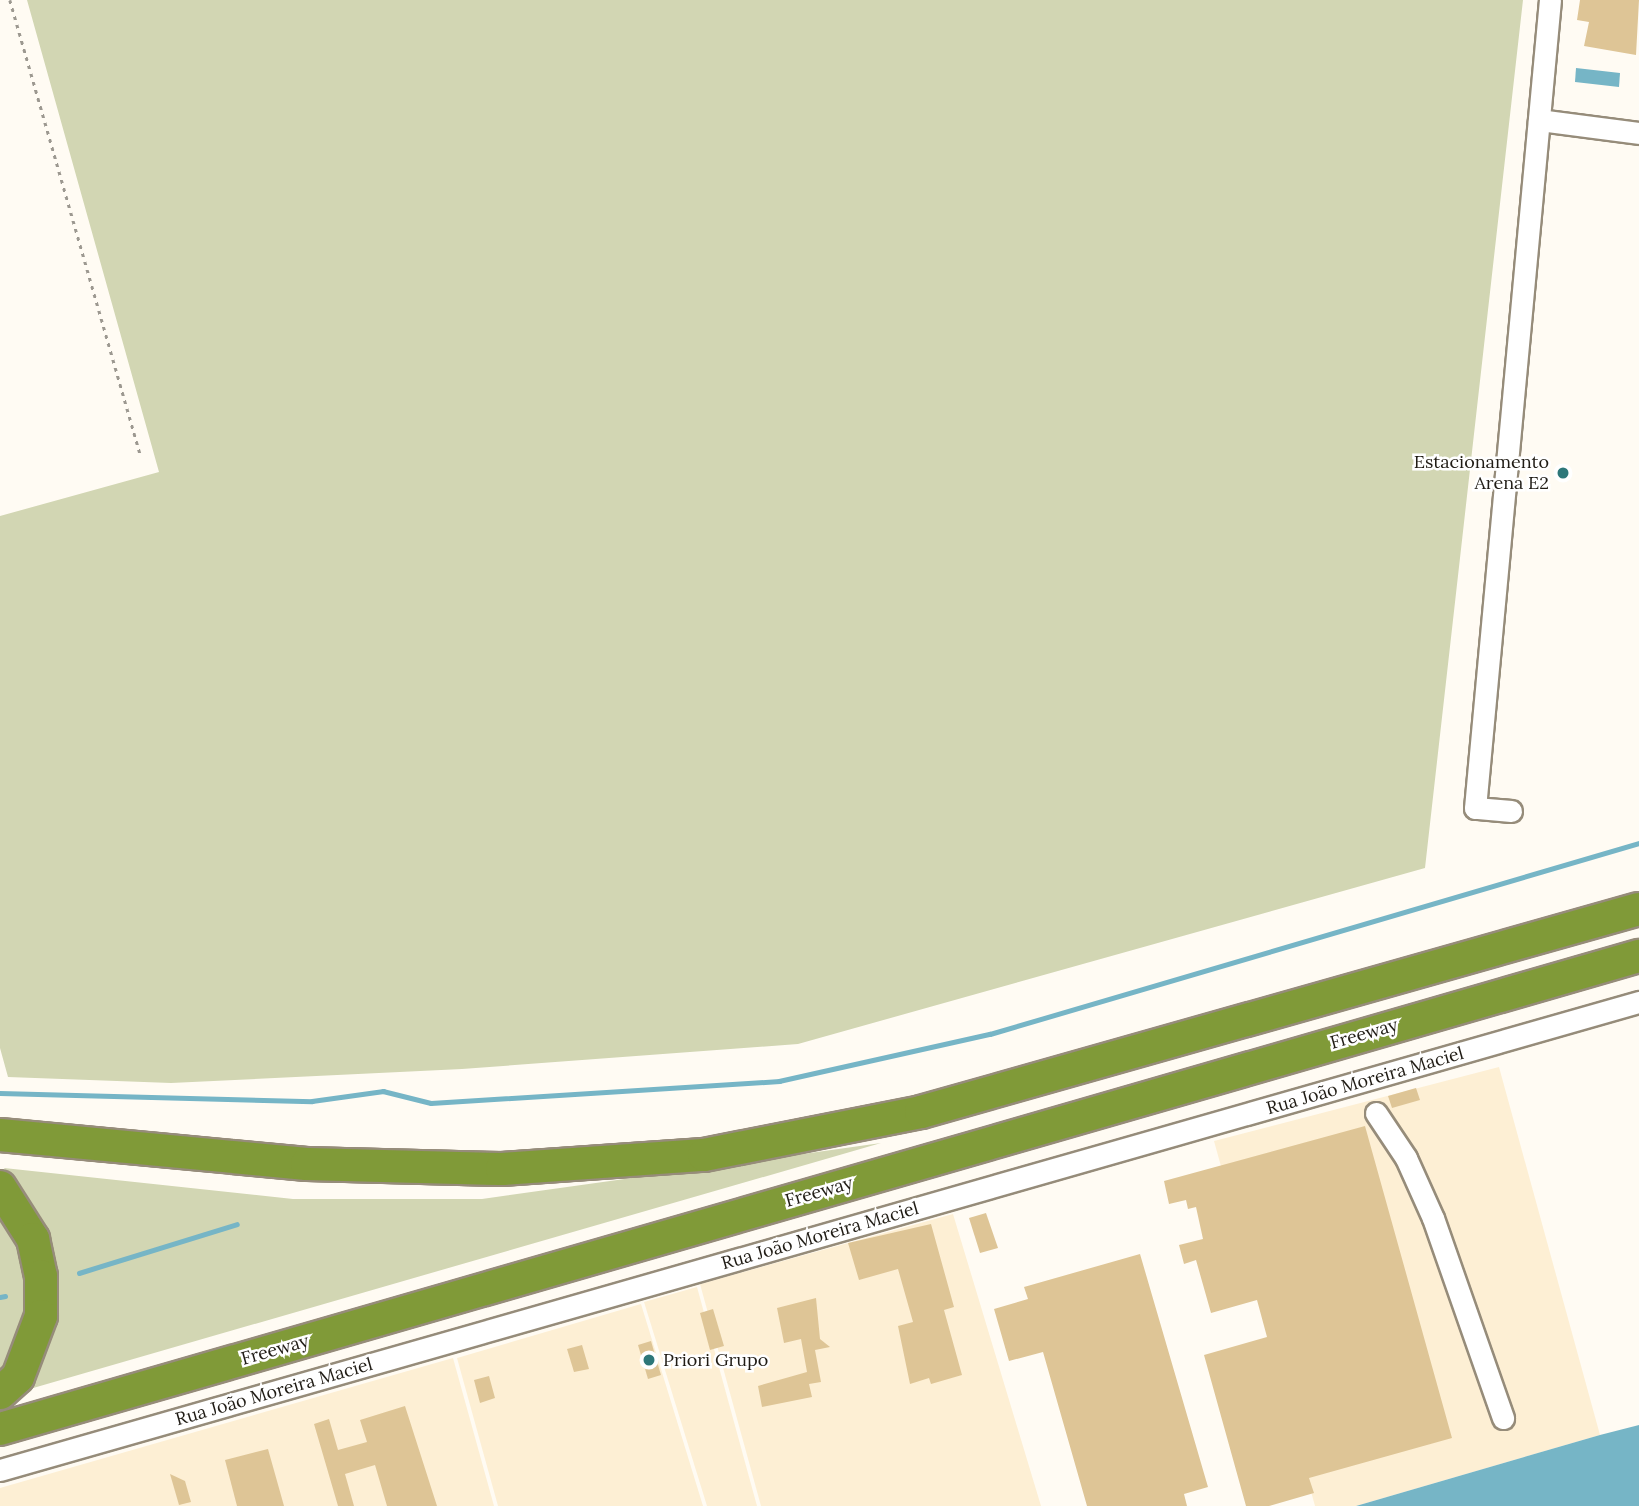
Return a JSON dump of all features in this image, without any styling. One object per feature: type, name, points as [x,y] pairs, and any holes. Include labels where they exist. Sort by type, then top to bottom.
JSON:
[{"type":"highway","points":[[0,1135],[307,1164],[502,1169],[704,1155],[921,1112],[1639,909]]},
{"type":"highway","name":"Freeway","points":[[0,1429],[1639,956]]},
{"type":"highway","points":[[0,1187],[33,1239],[41,1276],[41,1316],[18,1377],[0,1393]]},
{"type":"street","points":[[1511,811],[1475,808],[1550,0]]},
{"type":"street","points":[[1539,120],[1636,130]]},
{"type":"street","name":"Rua João Moreira Maciel","points":[[0,1470],[1639,1002]]},
{"type":"street","points":[[1376,1113],[1406,1158],[1433,1218],[1503,1418]]},
{"type":"path","points":[[10,0],[141,457]]},
{"type":"shaded area","points":[[1499,1067],[1600,1435],[1356,1506],[1315,1506],[1214,1141]]},
{"type":"shaded area","points":[[953,1214],[1041,1506],[761,1506],[700,1284]]},
{"type":"shaded area","points":[[697,1287],[757,1506],[707,1506],[644,1302]]},
{"type":"shaded area","points":[[641,1304],[703,1506],[498,1506],[457,1358]]},
{"type":"shaded area","points":[[453,1358],[494,1506],[0,1506],[0,1488]]},
{"type":"green space","points":[[27,0],[1523,0],[1425,868],[798,1044],[462,1069],[171,1083],[8,1077],[0,1048],[0,516],[159,472]]},
{"type":"green space","points":[[881,1143],[9,1395],[54,1313],[49,1234],[4,1168],[293,1199],[482,1199]]},
{"type":"green space","points":[[0,1210],[25,1241],[33,1314],[0,1383]]},
{"type":"water","points":[[1576,68],[1620,73],[1619,87],[1575,82]]},
{"type":"water","points":[[1639,1425],[1639,1506],[1356,1506],[1600,1435]]},
{"type":"building","points":[[1580,0],[1639,0],[1636,55],[1584,46],[1589,22],[1577,20]]},
{"type":"building","points":[[1416,1088],[1420,1100],[1392,1108],[1388,1096]]},
{"type":"building","points":[[1365,1126],[1452,1438],[1309,1478],[1314,1493],[1269,1506],[1246,1506],[1204,1355],[1267,1337],[1257,1300],[1211,1313],[1196,1260],[1184,1264],[1179,1245],[1203,1239],[1196,1207],[1188,1209],[1186,1200],[1169,1204],[1164,1181]]},
{"type":"building","points":[[986,1213],[998,1248],[980,1253],[969,1218]]},
{"type":"building","points":[[931,1224],[954,1307],[944,1310],[962,1375],[931,1384],[929,1378],[910,1384],[898,1326],[913,1322],[898,1269],[859,1280],[848,1243]]},
{"type":"building","points":[[1140,1254],[1208,1487],[1184,1494],[1187,1506],[1087,1506],[1043,1352],[1009,1361],[994,1309],[1028,1299],[1024,1287]]},
{"type":"building","points":[[816,1298],[820,1339],[830,1347],[815,1350],[821,1382],[809,1384],[812,1397],[762,1407],[758,1386],[807,1372],[801,1339],[784,1343],[777,1308]]},
{"type":"building","points":[[713,1309],[724,1346],[710,1350],[700,1313]]},
{"type":"building","name":"Priori Grupo","points":[[651,1341],[661,1375],[648,1379],[638,1345]]},
{"type":"building","points":[[582,1345],[589,1369],[574,1372],[567,1349]]},
{"type":"building","points":[[489,1376],[495,1398],[480,1403],[474,1380]]},
{"type":"building","points":[[405,1406],[437,1506],[387,1506],[375,1465],[345,1474],[354,1506],[338,1506],[314,1424],[329,1419],[338,1450],[367,1442],[360,1420]]},
{"type":"building","points":[[268,1449],[284,1506],[237,1506],[225,1460]]},
{"type":"building","points":[[170,1474],[185,1481],[191,1502],[179,1505]]},
{"type":"waterway","points":[[0,1093],[312,1101],[383,1091],[431,1103],[779,1081],[990,1034],[1639,843]]},
{"type":"waterway","points":[[79,1273],[237,1224]]},
{"type":"waterway","points":[[0,1297],[5,1296]]},
{"type":"place","name":"Estacionamento Arena E2","points":[[1563,473]]},
{"type":"place","name":"Priori Grupo","points":[[649,1360]]}]
